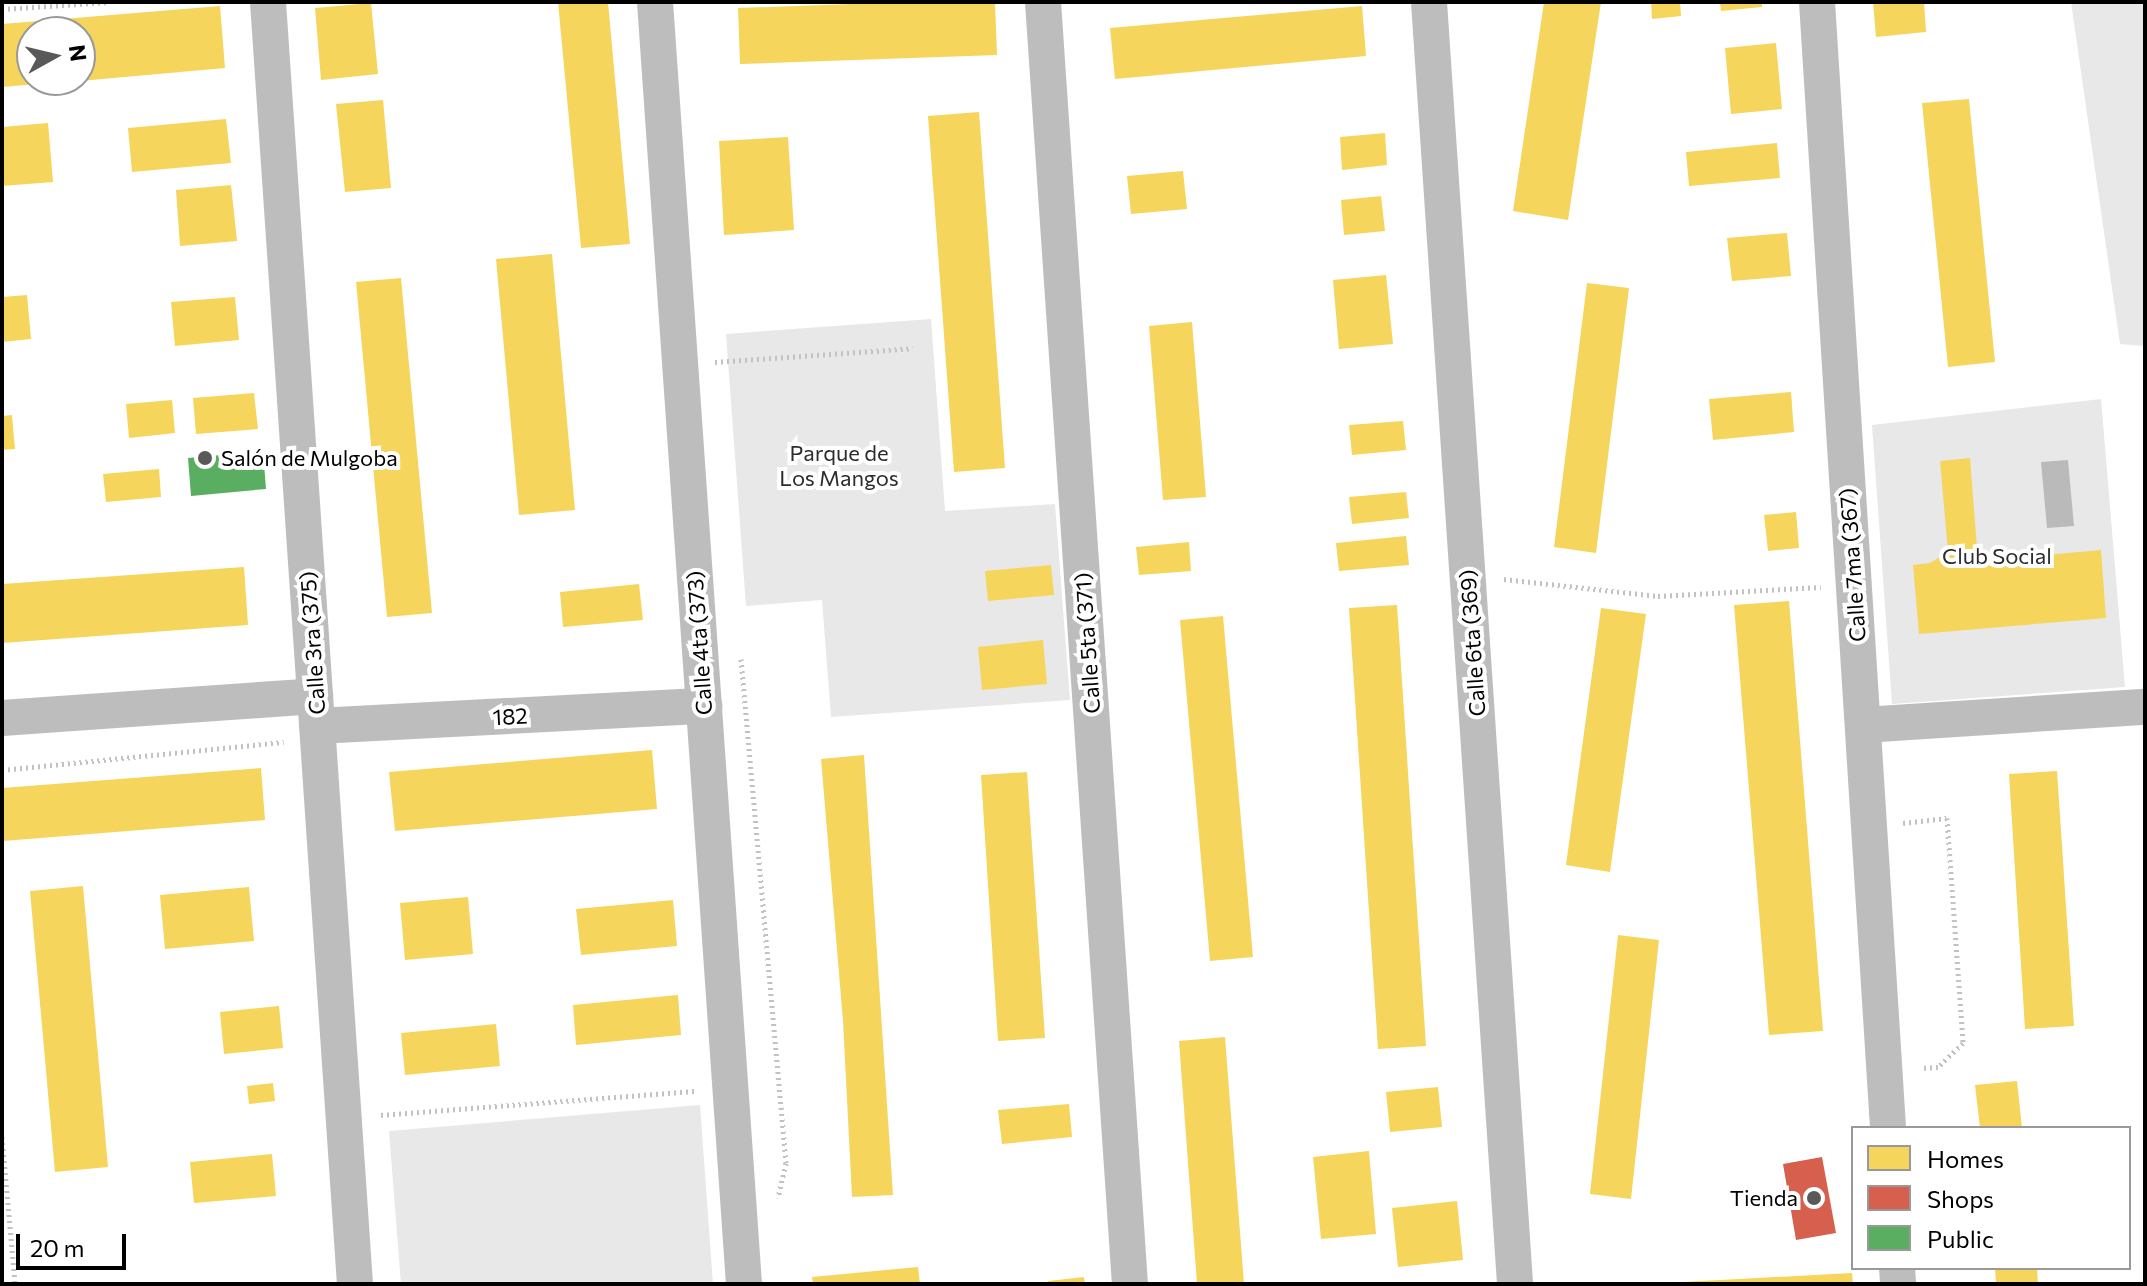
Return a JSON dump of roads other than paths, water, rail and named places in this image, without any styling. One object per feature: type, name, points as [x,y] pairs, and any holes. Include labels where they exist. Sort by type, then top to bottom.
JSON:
[{"type":"street","name":"Calle 3ra (375)","points":[[268,2],[308,721],[344,1117],[355,1284]]},
{"type":"street","name":"Calle 4ta (373)","points":[[655,2],[744,1284]]},
{"type":"street","name":"Calle 5ta (371)","points":[[1043,2],[1130,1284]]},
{"type":"street","name":"Calle 6ta (369)","points":[[1429,2],[1515,1284]]},
{"type":"street","name":"Calle 7ma (367)","points":[[1817,2],[1888,1126]]},
{"type":"street","name":"182","points":[[2,718],[308,721],[704,706]]},
{"type":"street","points":[[1863,725],[2145,707]]},
{"type":"place","name":"Salón de Mulgoba","points":[[205,458]]},
{"type":"place","name":"Tienda","points":[[1814,1198]]},
{"type":"park label","name":"Parque de Los Mangos","points":[[839,464]]},
{"type":"park label","name":"Club Social","points":[[1997,556]]}]
